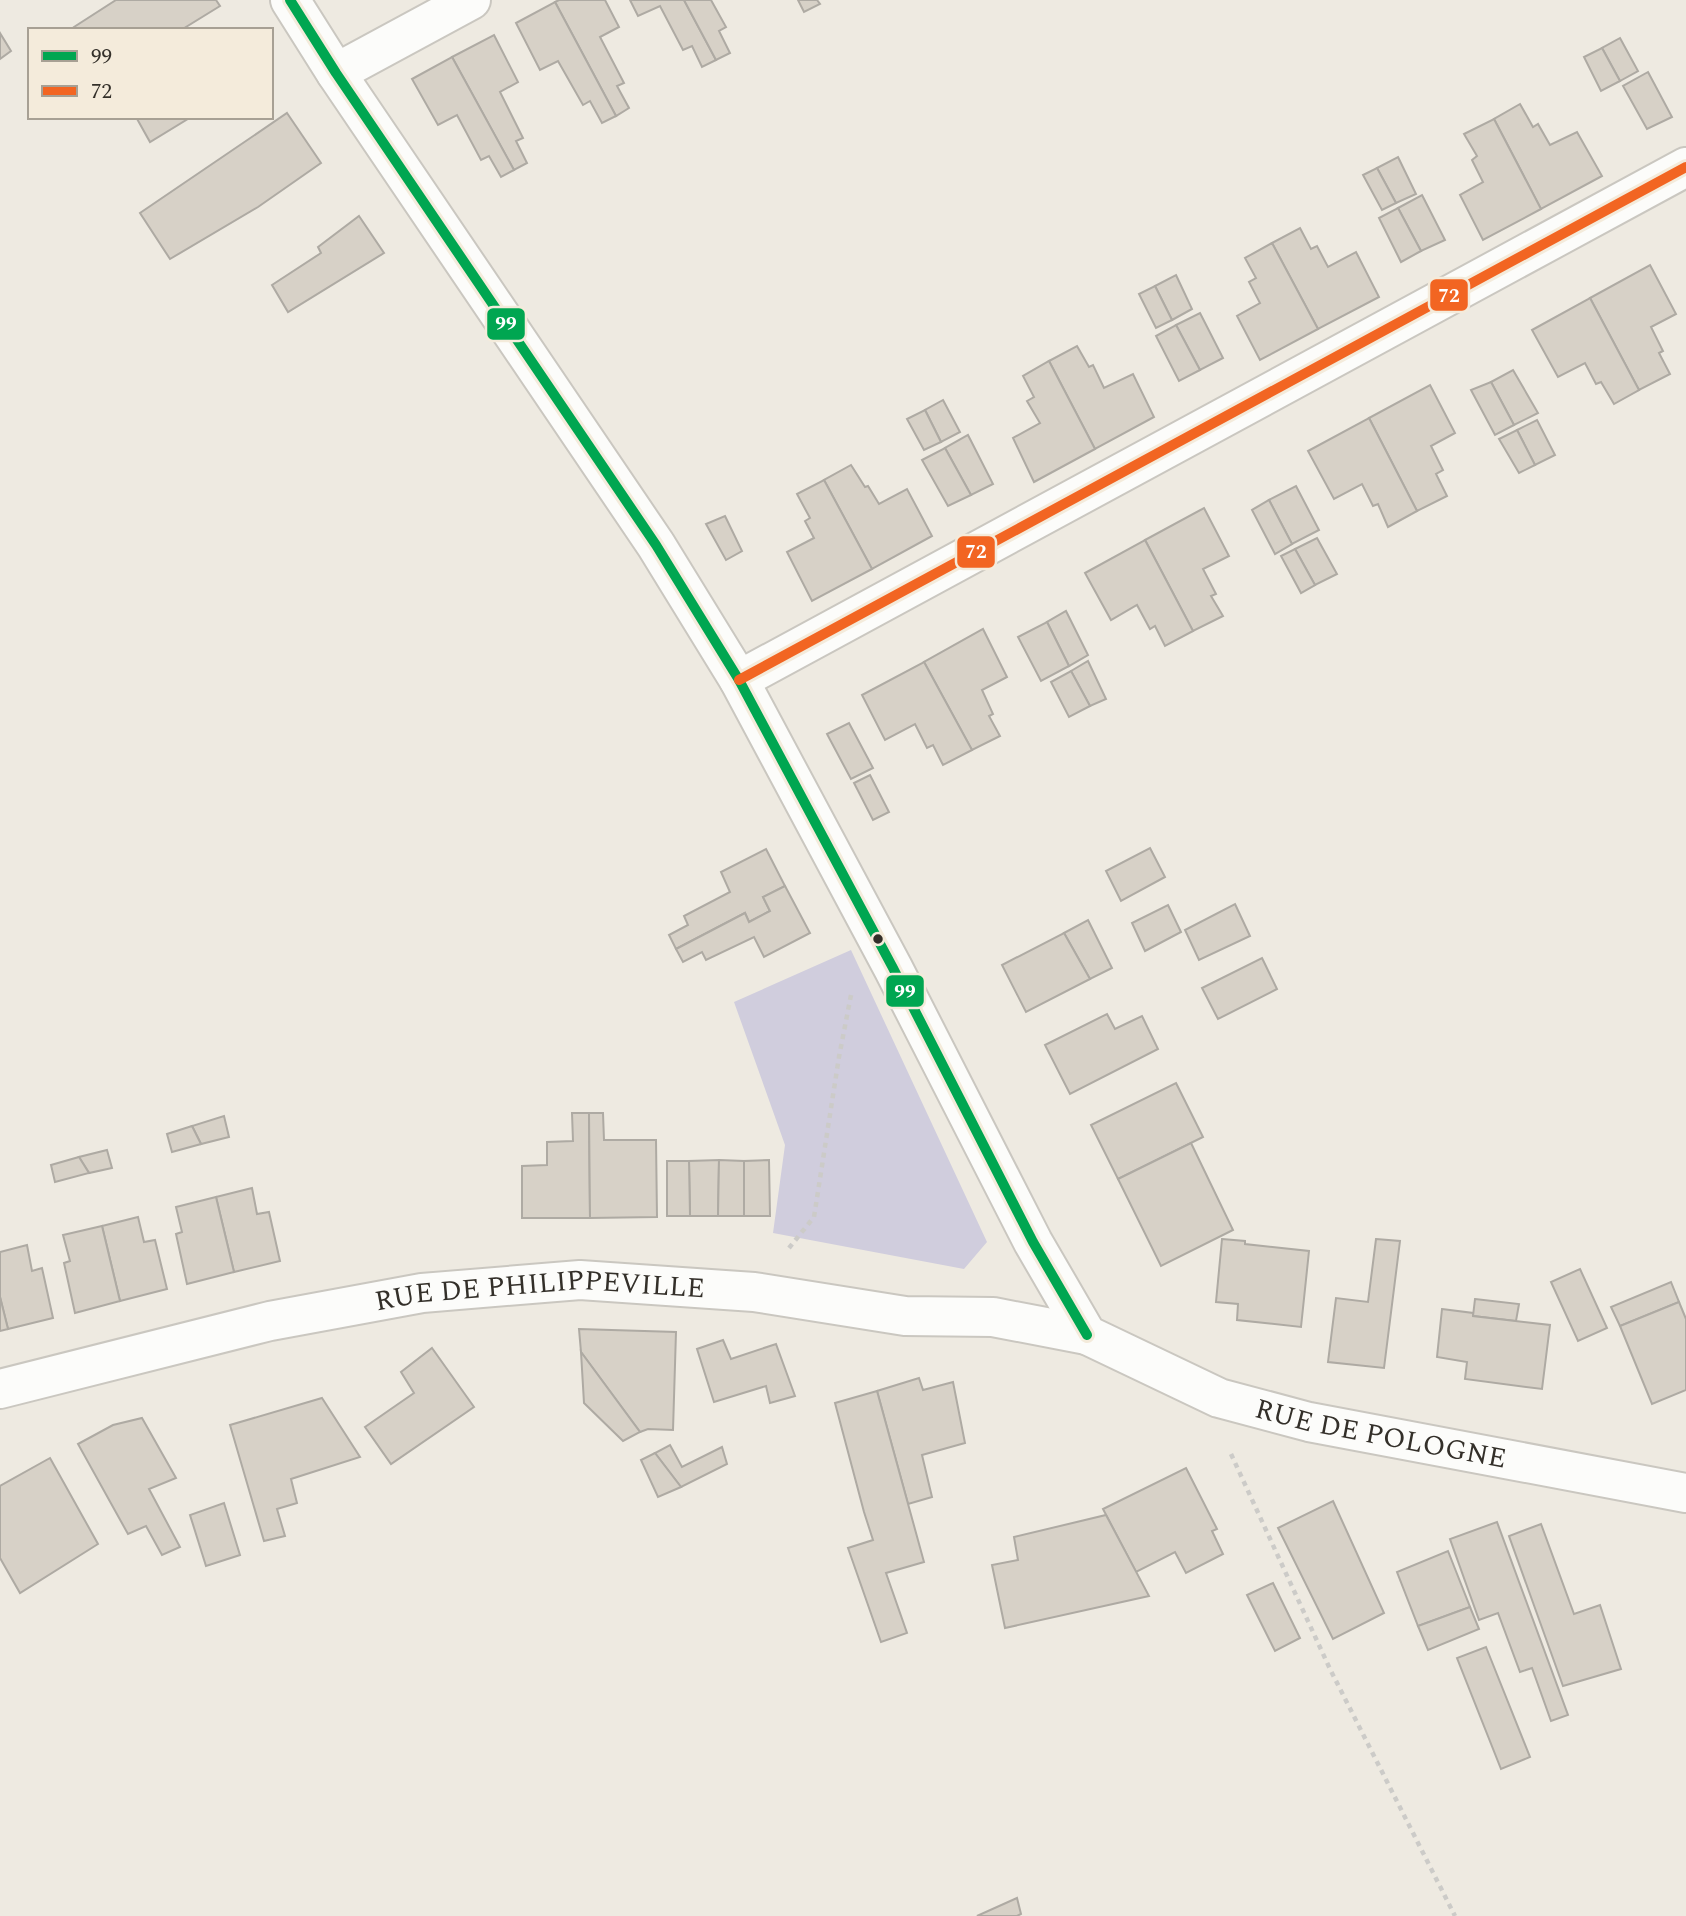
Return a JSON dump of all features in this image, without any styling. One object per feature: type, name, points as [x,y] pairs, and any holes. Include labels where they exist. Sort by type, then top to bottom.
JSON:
[{"type":"street","points":[[290,0],[336,73],[656,545],[739,680],[893,968],[1033,1242],[1087,1335]]},
{"type":"street","points":[[336,73],[471,0]]},
{"type":"street","points":[[739,680],[1686,167]]},
{"type":"street","name":"RUE DE PHILIPPEVILLE","points":[[0,1389],[270,1321],[422,1293],[580,1280],[754,1292],[905,1316],[993,1317],[1087,1335]]},
{"type":"street","name":"RUE DE POLOGNE","points":[[1087,1335],[1219,1398],[1309,1422],[1686,1493]]},
{"type":"path","points":[[754,1292],[814,1217],[851,993],[893,968]]},
{"type":"path","points":[[1219,1398],[1230,1452],[1330,1669],[1455,1916]]},
{"type":"shaded area","points":[[851,950],[987,1242],[964,1269],[773,1233],[785,1145],[734,1002]]},
{"type":"building","points":[[116,0],[216,0],[220,6],[184,28],[74,27]]},
{"type":"building","points":[[605,0],[619,27],[600,37],[624,83],[617,86],[629,108],[616,116],[555,2]]},
{"type":"building","points":[[630,0],[684,0],[716,60],[702,67],[692,46],[683,50],[660,6],[638,16]]},
{"type":"building","points":[[684,0],[711,0],[726,27],[719,31],[730,53],[716,60]]},
{"type":"building","points":[[798,0],[817,0],[820,4],[804,12]]},
{"type":"building","points":[[555,2],[616,116],[602,123],[590,101],[583,105],[558,61],[540,70],[516,23]]},
{"type":"building","points":[[0,33],[11,51],[0,59]]},
{"type":"building","points":[[494,35],[518,82],[500,92],[523,138],[516,141],[527,163],[514,170],[452,57]]},
{"type":"building","points":[[1620,38],[1638,71],[1620,81],[1602,48]]},
{"type":"building","points":[[1602,48],[1620,81],[1601,91],[1584,57]]},
{"type":"building","points":[[452,57],[514,170],[501,177],[489,156],[481,160],[457,115],[438,125],[412,79]]},
{"type":"building","points":[[1648,72],[1672,117],[1647,129],[1623,86]]},
{"type":"building","points":[[1520,104],[1533,127],[1538,124],[1550,145],[1577,132],[1602,176],[1541,209],[1494,119]]},
{"type":"building","points":[[287,113],[321,163],[258,207],[170,259],[140,213]]},
{"type":"building","points":[[137,119],[188,119],[150,142]]},
{"type":"building","points":[[1494,119],[1541,209],[1483,240],[1460,195],[1483,182],[1472,160],[1477,156],[1464,134]]},
{"type":"building","points":[[1398,157],[1416,194],[1396,203],[1377,168]]},
{"type":"building","points":[[1377,168],[1396,203],[1382,210],[1363,175]]},
{"type":"building","points":[[1422,195],[1445,240],[1421,251],[1398,208]]},
{"type":"building","points":[[1398,208],[1421,251],[1401,262],[1379,218]]},
{"type":"building","points":[[359,216],[384,253],[288,312],[272,285],[321,253],[318,247]]},
{"type":"building","points":[[1300,228],[1311,249],[1317,246],[1328,267],[1356,252],[1379,297],[1318,329],[1272,243]]},
{"type":"building","points":[[1272,243],[1318,329],[1260,360],[1237,316],[1260,303],[1249,282],[1256,278],[1245,258]]},
{"type":"building","points":[[1650,265],[1676,314],[1651,327],[1663,351],[1659,353],[1670,374],[1639,390],[1590,298]]},
{"type":"building","points":[[1176,275],[1192,309],[1172,320],[1155,286]]},
{"type":"building","points":[[1155,286],[1172,320],[1156,328],[1139,294]]},
{"type":"building","points":[[1590,298],[1639,390],[1614,404],[1601,382],[1596,384],[1585,363],[1558,377],[1532,330]]},
{"type":"building","points":[[1200,313],[1223,358],[1200,370],[1176,325]]},
{"type":"building","points":[[1176,325],[1200,370],[1179,381],[1156,336]]},
{"type":"building","points":[[1077,346],[1089,367],[1093,365],[1104,388],[1133,374],[1154,417],[1095,449],[1049,361]]},
{"type":"building","points":[[1049,361],[1095,449],[1034,482],[1013,438],[1040,423],[1027,401],[1034,397],[1023,376]]},
{"type":"building","points":[[1513,370],[1538,413],[1514,425],[1491,382]]},
{"type":"building","points":[[1491,382],[1514,425],[1495,435],[1471,390]]},
{"type":"building","points":[[1430,385],[1455,433],[1431,446],[1443,470],[1436,474],[1447,496],[1417,511],[1369,418]]},
{"type":"building","points":[[943,400],[960,432],[941,442],[925,410]]},
{"type":"building","points":[[925,410],[941,442],[924,450],[907,419]]},
{"type":"building","points":[[1369,418],[1417,511],[1388,527],[1378,504],[1373,506],[1362,484],[1334,499],[1308,451]]},
{"type":"building","points":[[1537,420],[1555,455],[1535,465],[1517,430]]},
{"type":"building","points":[[1517,430],[1535,465],[1519,473],[1499,439]]},
{"type":"building","points":[[968,435],[993,484],[971,495],[945,448]]},
{"type":"building","points":[[945,448],[971,495],[948,506],[922,460]]},
{"type":"building","points":[[851,465],[879,504],[907,489],[932,536],[872,569],[824,480]]},
{"type":"building","points":[[824,480],[872,569],[812,601],[787,552],[814,538],[805,521],[810,518],[797,494]]},
{"type":"building","points":[[1296,486],[1319,530],[1292,544],[1269,500]]},
{"type":"building","points":[[1269,500],[1292,544],[1275,554],[1252,510]]},
{"type":"building","points":[[1204,508],[1229,556],[1203,569],[1216,594],[1211,596],[1223,616],[1193,631],[1145,540]]},
{"type":"building","points":[[725,516],[742,551],[726,560],[706,524]]},
{"type":"building","points":[[1317,538],[1337,574],[1315,585],[1295,549]]},
{"type":"building","points":[[1145,540],[1193,631],[1165,646],[1155,626],[1150,629],[1137,605],[1111,620],[1085,573]]},
{"type":"building","points":[[1295,549],[1315,585],[1301,593],[1281,556]]},
{"type":"building","points":[[1066,611],[1088,655],[1069,666],[1047,622]]},
{"type":"building","points":[[1047,622],[1069,666],[1041,681],[1018,637]]},
{"type":"building","points":[[983,629],[1007,677],[982,690],[993,714],[989,716],[1000,736],[972,750],[924,662]]},
{"type":"building","points":[[1088,661],[1106,699],[1090,706],[1071,671]]},
{"type":"building","points":[[924,662],[972,750],[943,765],[933,745],[927,748],[915,724],[885,740],[862,695]]},
{"type":"building","points":[[1071,671],[1090,706],[1069,717],[1051,682]]},
{"type":"building","points":[[849,723],[873,768],[851,779],[827,734]]},
{"type":"building","points":[[870,775],[889,812],[873,820],[854,783]]},
{"type":"building","points":[[1150,848],[1165,877],[1121,901],[1106,871]]},
{"type":"building","points":[[766,849],[785,886],[763,897],[770,911],[749,922],[745,913],[676,949],[669,935],[688,925],[684,916],[730,892],[721,872]]},
{"type":"building","points":[[785,886],[810,933],[764,957],[754,937],[706,960],[702,952],[683,962],[676,949],[745,913],[749,922],[770,911],[763,897]]},
{"type":"building","points":[[1235,904],[1250,936],[1199,960],[1185,930]]},
{"type":"building","points":[[1168,905],[1181,932],[1145,951],[1132,923]]},
{"type":"building","points":[[1088,920],[1112,968],[1090,979],[1064,933]]},
{"type":"building","points":[[1064,933],[1090,979],[1026,1012],[1002,965]]},
{"type":"building","points":[[1262,958],[1277,989],[1218,1019],[1202,988]]},
{"type":"building","points":[[1107,1014],[1115,1029],[1142,1016],[1158,1049],[1070,1094],[1045,1045]]},
{"type":"building","points":[[1176,1083],[1203,1137],[1118,1179],[1091,1125]]},
{"type":"building","points":[[572,1113],[589,1113],[590,1218],[522,1218],[522,1166],[547,1165],[547,1142],[573,1141]]},
{"type":"building","points":[[589,1113],[603,1113],[604,1140],[656,1140],[657,1217],[590,1218]]},
{"type":"building","points":[[224,1116],[229,1137],[201,1144],[192,1126]]},
{"type":"building","points":[[192,1126],[201,1144],[172,1152],[167,1134]]},
{"type":"building","points":[[1191,1143],[1233,1230],[1161,1266],[1118,1179]]},
{"type":"building","points":[[107,1150],[112,1168],[89,1173],[79,1157]]},
{"type":"building","points":[[79,1157],[89,1173],[55,1182],[51,1165]]},
{"type":"building","points":[[719,1160],[718,1216],[690,1216],[689,1161]]},
{"type":"building","points":[[719,1160],[744,1161],[744,1216],[718,1216]]},
{"type":"building","points":[[769,1160],[770,1216],[744,1216],[744,1161]]},
{"type":"building","points":[[667,1161],[689,1161],[690,1216],[667,1216]]},
{"type":"building","points":[[252,1188],[257,1214],[269,1212],[280,1261],[234,1272],[216,1197]]},
{"type":"building","points":[[216,1197],[234,1272],[187,1284],[176,1234],[182,1232],[176,1207]]},
{"type":"building","points":[[138,1217],[144,1242],[155,1240],[167,1289],[120,1301],[102,1226]]},
{"type":"building","points":[[102,1226],[120,1301],[75,1313],[64,1263],[70,1261],[63,1235]]},
{"type":"building","points":[[1222,1239],[1309,1251],[1301,1327],[1237,1320],[1238,1304],[1216,1302]]},
{"type":"building","points":[[1376,1239],[1400,1241],[1384,1368],[1328,1362],[1336,1298],[1368,1302]]},
{"type":"building","points":[[27,1245],[32,1271],[42,1268],[53,1318],[8,1329],[0,1297],[0,1252]]},
{"type":"building","points":[[1580,1269],[1607,1328],[1578,1341],[1551,1282]]},
{"type":"building","points":[[1671,1282],[1679,1302],[1620,1326],[1611,1307]]},
{"type":"building","points":[[0,1297],[8,1329],[0,1331]]},
{"type":"building","points":[[1475,1299],[1519,1304],[1516,1321],[1473,1316]]},
{"type":"building","points":[[1679,1302],[1686,1319],[1686,1390],[1652,1404],[1620,1326]]},
{"type":"building","points":[[1442,1309],[1473,1313],[1473,1316],[1550,1325],[1542,1389],[1465,1379],[1467,1362],[1437,1357]]},
{"type":"building","points":[[579,1329],[676,1332],[673,1430],[648,1429],[640,1432],[581,1352]]},
{"type":"building","points":[[723,1340],[731,1359],[776,1344],[795,1396],[770,1403],[766,1386],[714,1402],[697,1349]]},
{"type":"building","points":[[432,1348],[474,1407],[391,1464],[365,1427],[414,1393],[401,1372]]},
{"type":"building","points":[[581,1352],[640,1432],[623,1441],[584,1403]]},
{"type":"building","points":[[919,1378],[923,1390],[953,1382],[965,1443],[922,1455],[932,1497],[908,1504],[877,1391]]},
{"type":"building","points":[[877,1391],[924,1562],[886,1573],[907,1633],[881,1642],[848,1548],[873,1540],[835,1403]]},
{"type":"building","points":[[322,1398],[360,1457],[291,1479],[297,1503],[277,1509],[285,1536],[264,1541],[230,1425]]},
{"type":"building","points":[[142,1418],[176,1478],[149,1489],[180,1547],[162,1555],[146,1526],[128,1534],[78,1444],[113,1425]]},
{"type":"building","points":[[670,1445],[682,1467],[722,1447],[727,1464],[681,1487],[655,1453]]},
{"type":"building","points":[[655,1453],[681,1487],[658,1497],[641,1460]]},
{"type":"building","points":[[50,1458],[98,1544],[20,1593],[0,1558],[0,1486]]},
{"type":"building","points":[[1186,1468],[1217,1529],[1212,1531],[1223,1554],[1186,1573],[1175,1552],[1136,1572],[1103,1509]]},
{"type":"building","points":[[1333,1501],[1384,1613],[1333,1639],[1278,1528]]},
{"type":"building","points":[[224,1503],[240,1555],[206,1566],[190,1515]]},
{"type":"building","points":[[1106,1515],[1149,1596],[1005,1628],[992,1565],[1018,1560],[1014,1537]]},
{"type":"building","points":[[1497,1522],[1568,1715],[1551,1721],[1532,1668],[1520,1672],[1498,1613],[1479,1620],[1450,1539]]},
{"type":"building","points":[[1541,1524],[1574,1614],[1600,1605],[1621,1669],[1563,1686],[1509,1536]]},
{"type":"building","points":[[1448,1551],[1470,1607],[1418,1626],[1397,1572]]},
{"type":"building","points":[[1273,1583],[1300,1638],[1275,1651],[1247,1595]]},
{"type":"building","points":[[1470,1607],[1479,1629],[1428,1650],[1418,1626]]},
{"type":"building","points":[[1486,1647],[1530,1757],[1501,1769],[1457,1658]]},
{"type":"building","points":[[1017,1898],[1021,1914],[1017,1916],[977,1916]]},
{"type":"transit line","name":"99","points":[[290,0],[336,73],[656,545],[739,680],[893,968],[1033,1242],[1087,1335]]},
{"type":"transit line","name":"72","points":[[739,680],[1686,167]]}]
